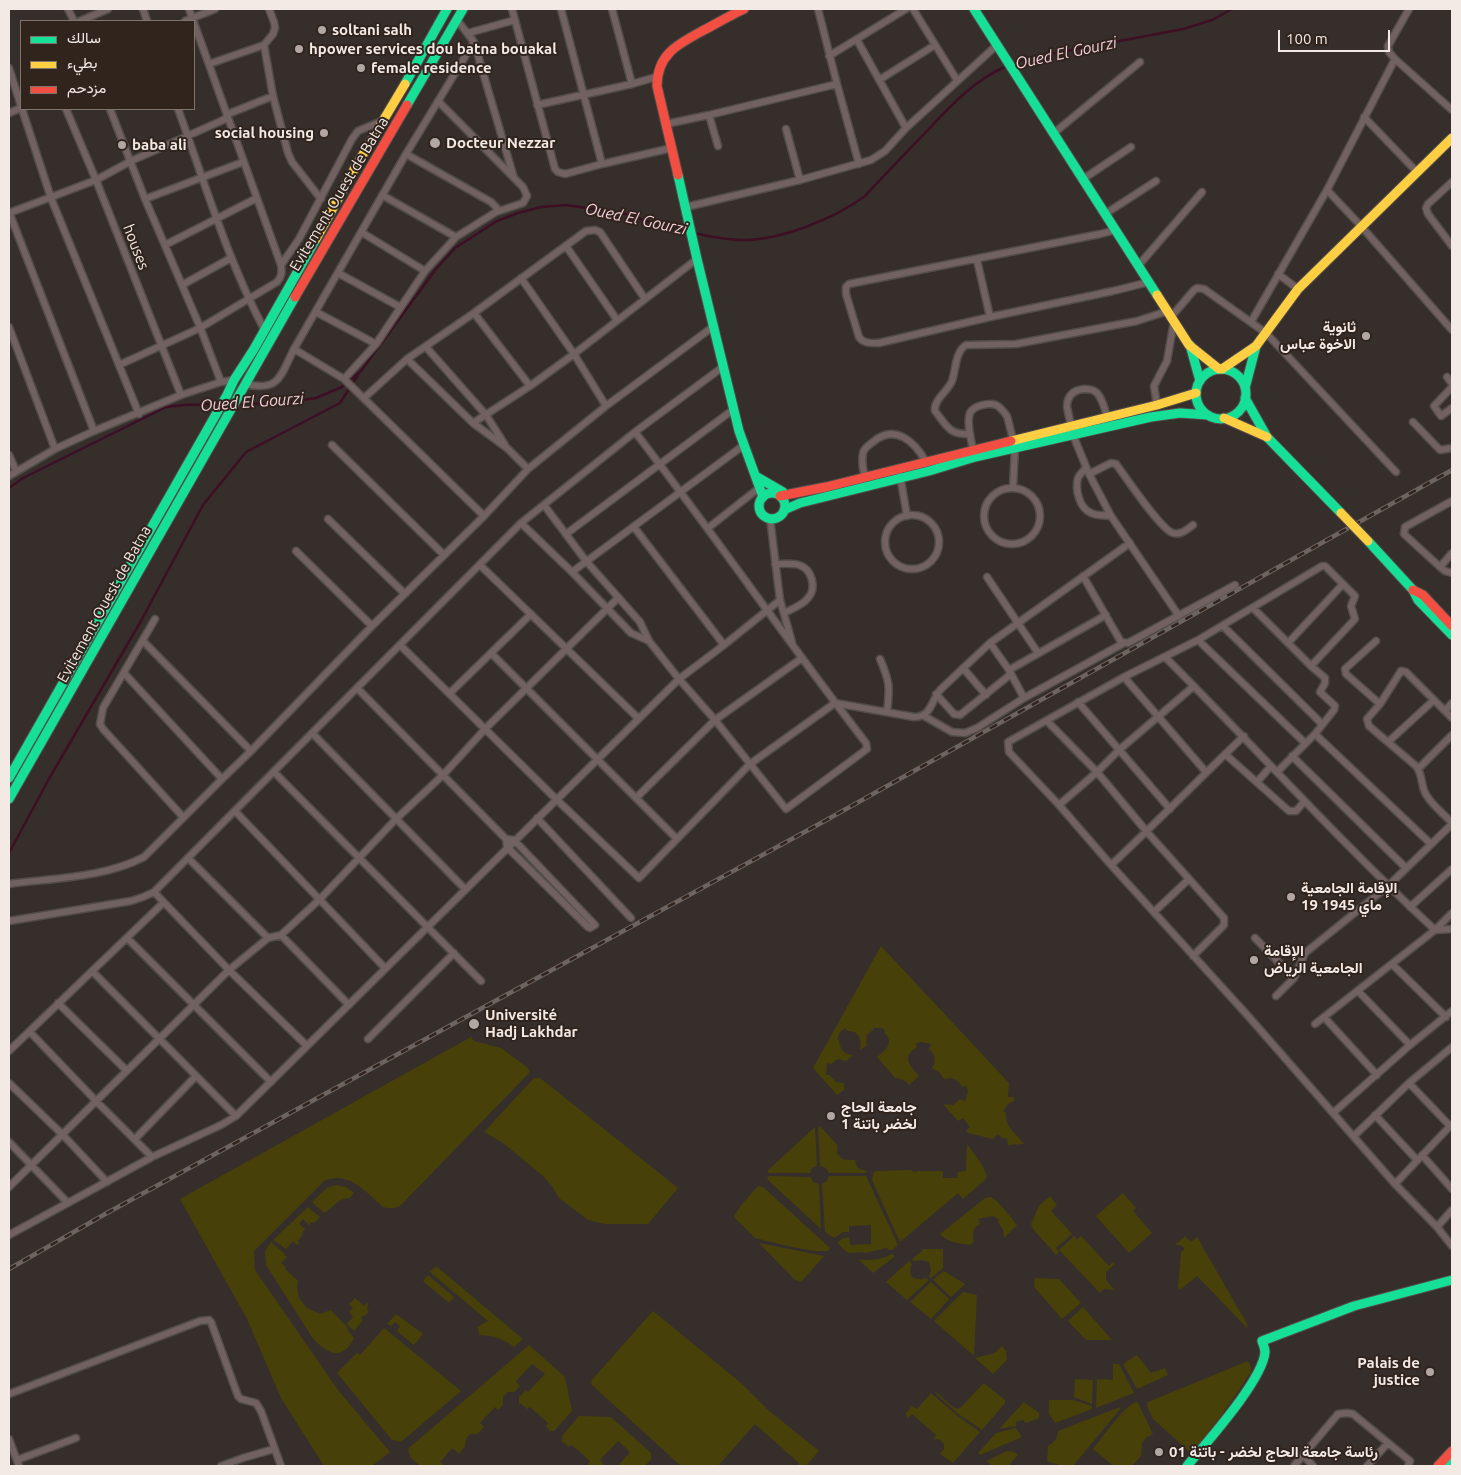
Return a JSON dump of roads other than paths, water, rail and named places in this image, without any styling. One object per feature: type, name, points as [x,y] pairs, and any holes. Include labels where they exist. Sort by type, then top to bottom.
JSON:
[{"type":"main road","name":"Evitement Ouest de Batna","points":[[9,778],[447,9]]},
{"type":"main road","name":"Evitement Ouest de Batna","points":[[9,799],[222,423],[463,9]]},
{"type":"main road","points":[[744,9],[685,40],[669,52],[658,68],[656,77],[697,259],[734,409],[744,445],[761,492],[761,512],[766,517],[780,516],[784,510],[800,503],[900,473],[1072,430],[1180,413],[1224,418],[1238,412],[1246,398]]},
{"type":"main road","points":[[974,9],[1190,345],[1200,381]]},
{"type":"main road","points":[[1220,369],[1256,346],[1298,289],[1452,138]]},
{"type":"main road","points":[[1190,345],[1220,369]]},
{"type":"main road","points":[[1256,346],[1245,388],[1246,398],[1267,437],[1368,541],[1412,590],[1418,600],[1452,630]]},
{"type":"main road","points":[[1208,415],[1198,402],[1196,393],[1200,381],[1205,375],[1220,369],[1228,370],[1239,377],[1245,388]]},
{"type":"main road","points":[[1072,430],[1107,417],[1196,393]]},
{"type":"main road","points":[[1224,418],[1267,437]]},
{"type":"main road","points":[[761,492],[780,496],[791,495],[864,477],[900,473],[926,462],[974,454]]},
{"type":"main road","points":[[757,477],[791,495]]},
{"type":"main road","points":[[780,496],[784,502],[784,510]]},
{"type":"main road","points":[[1412,590],[1423,595],[1448,618],[1452,630]]},
{"type":"main road","points":[[1187,1466],[1252,1382],[1262,1363],[1266,1350],[1262,1341],[1354,1306],[1452,1280]]},
{"type":"main road","points":[[1438,1466],[1452,1451]]},
{"type":"main road","points":[[1448,1466],[1452,1462]]},
{"type":"street","points":[[82,20],[108,9]]},
{"type":"street","points":[[190,9],[193,18]]},
{"type":"street","points":[[188,20],[215,9]]},
{"type":"street","points":[[209,64],[264,45],[273,34],[275,28],[269,9]]},
{"type":"street","points":[[512,9],[556,170],[565,174],[672,148]]},
{"type":"street","points":[[561,9],[602,164]]},
{"type":"street","points":[[612,9],[632,84]]},
{"type":"street","points":[[818,9],[836,84],[859,164]]},
{"type":"street","points":[[829,56],[906,9]]},
{"type":"street","points":[[913,9],[957,80]]},
{"type":"street","points":[[1409,9],[1388,46],[1389,52],[1452,110]]},
{"type":"street","points":[[457,20],[474,42],[514,178]]},
{"type":"street","points":[[468,34],[515,20]]},
{"type":"street","points":[[119,365],[200,328],[277,282],[282,273],[281,265],[195,24]]},
{"type":"street","points":[[857,40],[906,128]]},
{"type":"street","points":[[245,384],[263,387],[274,384],[280,376],[382,195],[474,42]]},
{"type":"street","points":[[686,207],[800,180],[871,160],[885,151],[906,128],[997,44]]},
{"type":"street","points":[[264,45],[273,96],[288,153],[292,162],[321,199]]},
{"type":"street","points":[[880,80],[935,45]]},
{"type":"street","points":[[1251,322],[1327,190],[1395,59]]},
{"type":"street","points":[[1054,132],[1140,62]]},
{"type":"street","points":[[9,68],[20,102]]},
{"type":"street","points":[[537,104],[584,95],[656,77]]},
{"type":"street","points":[[666,124],[836,84]]},
{"type":"street","points":[[94,431],[9,212],[96,180],[188,135],[221,122],[228,114],[273,96]]},
{"type":"street","points":[[346,381],[376,344],[425,270],[456,237],[496,212],[521,205],[526,201],[526,192],[523,187],[438,101]]},
{"type":"street","points":[[23,110],[51,198],[139,414]]},
{"type":"street","name":"houses","points":[[66,110],[181,395]]},
{"type":"street","points":[[110,110],[221,382]]},
{"type":"street","points":[[178,110],[231,258],[264,329]]},
{"type":"street","points":[[709,115],[718,146]]},
{"type":"street","points":[[1364,117],[1417,172]]},
{"type":"street","points":[[281,265],[299,239],[355,135],[358,131],[384,120]]},
{"type":"street","points":[[786,129],[800,180]]},
{"type":"street","points":[[1083,180],[1131,147]]},
{"type":"street","points":[[406,154],[491,202],[497,208],[496,212]]},
{"type":"street","points":[[145,199],[243,162]]},
{"type":"street","points":[[1105,214],[1156,181]]},
{"type":"street","points":[[1452,182],[1426,208],[1428,214],[1452,246]]},
{"type":"street","points":[[1327,190],[1451,325]]},
{"type":"street","points":[[1138,266],[1202,192]]},
{"type":"street","points":[[382,195],[456,237]]},
{"type":"street","points":[[165,244],[257,198]]},
{"type":"street","points":[[364,398],[407,360],[586,231],[595,230],[600,232],[645,299]]},
{"type":"street","points":[[1116,230],[977,260],[849,284],[846,287],[846,294],[859,337],[866,343],[879,343],[1149,282]]},
{"type":"street","points":[[361,232],[425,270]]},
{"type":"street","points":[[566,246],[617,320]]},
{"type":"street","points":[[182,285],[231,258]]},
{"type":"street","points":[[473,424],[574,354],[697,259]]},
{"type":"street","points":[[977,260],[990,317]]},
{"type":"street","points":[[338,273],[400,306]]},
{"type":"street","points":[[1278,274],[1298,289]]},
{"type":"street","points":[[281,277],[293,278]]},
{"type":"street","points":[[521,278],[574,354],[606,406]]},
{"type":"street","points":[[1157,405],[1154,386],[1167,361],[1171,316],[1194,290],[1204,289],[1266,333],[1396,472]]},
{"type":"street","points":[[316,312],[376,344]]},
{"type":"street","points":[[474,313],[530,386]]},
{"type":"street","points":[[970,434],[952,432],[934,408],[952,382],[959,355],[962,348],[966,345],[1016,344],[1171,316]]},
{"type":"street","points":[[9,884],[88,874],[132,863],[144,857],[251,751],[372,626],[484,516],[528,469],[606,406],[714,326]]},
{"type":"street","points":[[9,327],[55,449]]},
{"type":"street","points":[[426,347],[486,415],[507,448]]},
{"type":"street","points":[[294,349],[346,381],[484,516]]},
{"type":"street","points":[[407,360],[473,424],[507,448],[528,469]]},
{"type":"street","points":[[9,922],[131,900],[154,892],[522,523],[635,432],[724,366]]},
{"type":"street","points":[[1447,378],[1452,385],[1434,406],[1441,416],[1452,408]]},
{"type":"street","points":[[9,476],[16,470],[55,449],[94,431],[181,395],[221,382],[234,380]]},
{"type":"street","points":[[1107,417],[1097,393],[1090,389],[1077,390],[1071,394],[1067,403],[1072,430],[1087,471],[1112,516],[1179,616]]},
{"type":"street","points":[[974,454],[969,418],[973,409],[992,404],[999,407],[1007,416],[1014,444],[1013,488]]},
{"type":"street","points":[[566,534],[734,409]]},
{"type":"street","points":[[1412,422],[1440,450],[1452,448]]},
{"type":"street","points":[[544,505],[586,561],[640,622],[649,641],[786,809],[867,749],[866,744],[708,528],[635,432]]},
{"type":"street","points":[[864,477],[862,465],[863,452],[865,448],[882,436],[903,436],[918,448],[926,462]]},
{"type":"street","points":[[332,445],[444,555]]},
{"type":"street","points":[[572,572],[744,445]]},
{"type":"street","points":[[9,455],[16,470]]},
{"type":"street","points":[[1112,516],[1090,513],[1078,496],[1078,478],[1087,471],[1111,463],[1116,464],[1168,531],[1182,533],[1193,525]]},
{"type":"street","points":[[900,473],[907,516]]},
{"type":"street","points":[[1013,488],[1030,494],[1037,503],[1040,514],[1039,526],[1033,535],[1023,542],[1012,544],[995,538],[988,529],[984,518],[986,507],[992,497],[1002,490],[1013,488]]},
{"type":"street","points":[[708,528],[761,492]]},
{"type":"street","points":[[1452,501],[1404,529],[1404,534],[1440,567],[1452,574]]},
{"type":"street","points":[[907,516],[918,516],[929,521],[936,529],[940,540],[936,557],[928,565],[917,569],[900,567],[892,560],[886,550],[885,539],[889,528],[897,520],[907,516]]},
{"type":"street","points":[[770,518],[780,600],[793,646]]},
{"type":"street","points":[[328,519],[405,594]]},
{"type":"street","points":[[522,523],[631,633],[649,641]]},
{"type":"street","points":[[634,527],[724,645]]},
{"type":"street","points":[[924,716],[928,713],[936,694],[990,643],[1130,543]]},
{"type":"street","points":[[296,551],[372,626]]},
{"type":"street","points":[[1440,567],[1452,553]]},
{"type":"street","points":[[775,564],[800,565],[811,576],[812,592],[808,599],[784,613]]},
{"type":"street","points":[[480,565],[638,718]]},
{"type":"street","points":[[1311,666],[1354,618],[1351,606],[1355,598],[1325,566],[1198,640],[1124,677],[1008,742],[1007,748],[1452,1246]]},
{"type":"street","points":[[1083,576],[1121,642],[1124,643]]},
{"type":"street","points":[[988,577],[1038,653]]},
{"type":"street","points":[[1288,643],[1343,584]]},
{"type":"street","points":[[400,645],[639,878],[750,764],[835,703],[914,717],[924,716],[952,732],[965,733],[977,728],[1024,698],[1124,643],[1128,643],[1235,585]]},
{"type":"street","points":[[9,1187],[230,970],[268,938],[281,935],[320,898],[486,728],[618,598]]},
{"type":"street","points":[[9,1235],[152,1157],[221,1125],[236,1116],[679,678],[780,600]]},
{"type":"street","points":[[1253,608],[1325,678],[1325,683],[1320,692],[1335,706],[1334,710],[1315,734],[1277,772]]},
{"type":"street","points":[[450,693],[531,614]]},
{"type":"street","points":[[936,694],[954,714],[960,715],[986,695],[1010,672],[1038,653],[1106,615]]},
{"type":"street","points":[[155,619],[103,708],[100,724],[183,817]]},
{"type":"street","points":[[1223,626],[1322,724]]},
{"type":"street","points":[[1198,640],[1305,743]]},
{"type":"street","points":[[143,641],[251,751]]},
{"type":"street","points":[[1376,641],[1345,672],[1380,704]]},
{"type":"street","points":[[990,643],[1010,672],[1024,698]]},
{"type":"street","points":[[491,653],[677,839]]},
{"type":"street","points":[[1165,657],[1244,736],[1304,802],[1410,907],[1435,930],[1452,929]]},
{"type":"street","points":[[636,798],[715,720],[802,658]]},
{"type":"street","points":[[880,659],[890,687],[887,712]]},
{"type":"street","points":[[963,668],[986,695]]},
{"type":"street","points":[[1276,996],[1294,978],[1306,953],[1388,886],[1452,823],[1427,796],[1421,773],[1418,769],[1369,726],[1367,719],[1380,704],[1401,671],[1404,671],[1452,718]]},
{"type":"street","points":[[124,673],[222,779]]},
{"type":"street","points":[[1124,677],[1206,772]]},
{"type":"street","points":[[1059,805],[1119,750],[1159,718],[1194,686]]},
{"type":"street","points":[[357,688],[506,839],[507,847],[588,927],[590,928],[594,925],[514,840],[506,839]]},
{"type":"street","points":[[1388,742],[1434,700]]},
{"type":"street","points":[[1078,702],[1170,809]]},
{"type":"street","points":[[1445,711],[1452,703]]},
{"type":"street","points":[[1047,721],[1097,772],[1147,832],[1224,918],[1224,925],[1193,956]]},
{"type":"street","points":[[312,733],[465,889]]},
{"type":"street","points":[[1315,734],[1431,844]]},
{"type":"street","points":[[1111,865],[1244,736]]},
{"type":"street","points":[[1418,769],[1452,736]]},
{"type":"street","points":[[1225,754],[1289,811],[1296,811],[1304,802]]},
{"type":"street","points":[[1292,756],[1406,868]]},
{"type":"street","points":[[1257,782],[1271,766]]},
{"type":"street","points":[[274,772],[482,981]]},
{"type":"street","points":[[235,811],[385,968]]},
{"type":"street","points":[[537,818],[631,918]]},
{"type":"street","points":[[188,858],[268,938]]},
{"type":"street","points":[[1410,907],[1452,869]]},
{"type":"street","points":[[1154,912],[1189,879]]},
{"type":"street","points":[[154,892],[307,1046]]},
{"type":"street","points":[[9,1051],[163,903]]},
{"type":"street","points":[[1315,1024],[1435,930],[1452,913]]},
{"type":"street","points":[[281,935],[349,1005]]},
{"type":"street","points":[[127,938],[270,1082]]},
{"type":"street","points":[[1255,938],[1294,978]]},
{"type":"street","points":[[368,1039],[454,953]]},
{"type":"street","points":[[1392,964],[1446,1016]]},
{"type":"street","points":[[92,972],[236,1116]]},
{"type":"street","points":[[1358,991],[1410,1045]]},
{"type":"street","points":[[58,1003],[127,1071]]},
{"type":"street","points":[[1333,1113],[1410,1045],[1452,1011]]},
{"type":"street","points":[[1324,1017],[1377,1075]]},
{"type":"street","points":[[30,1032],[96,1102],[152,1157]]},
{"type":"street","points":[[1354,1136],[1409,1083],[1452,1046]]},
{"type":"street","points":[[135,1139],[196,1076]]},
{"type":"street","points":[[9,1083],[107,1182]]},
{"type":"street","points":[[1395,1184],[1452,1126],[1409,1083]]},
{"type":"street","points":[[1375,1115],[1452,1189]]},
{"type":"street","points":[[9,1142],[67,1202]]},
{"type":"street","points":[[1437,1227],[1452,1210]]},
{"type":"street","points":[[9,1394],[200,1321],[209,1320],[212,1322],[238,1396],[241,1399],[256,1403],[261,1411],[280,1466]]},
{"type":"street","points":[[1294,1466],[1338,1414],[1343,1413],[1352,1414],[1388,1443],[1410,1462],[1408,1466]]},
{"type":"street","points":[[9,1438],[18,1463],[76,1438]]},
{"type":"street","points":[[1367,1466],[1388,1443]]},
{"type":"street","points":[[221,1466],[274,1449]]},
{"type":"street","points":[[1304,1456],[1314,1466]]},
{"type":"street","points":[[243,1458],[246,1466]]},
{"type":"waterway","name":"Oued El Gourzi","points":[[1012,64],[1024,59],[1183,29],[1212,20],[1232,9]]},
{"type":"waterway","name":"Oued El Gourzi","points":[[695,233],[740,240],[772,237],[806,227],[838,213],[865,196],[943,114],[972,87],[1007,66]]},
{"type":"waterway","name":"Oued El Gourzi","points":[[238,404],[282,403],[316,398],[342,387],[361,371],[436,269],[455,248],[497,221],[541,207],[566,205],[622,213],[672,229],[689,232]]},
{"type":"waterway","points":[[9,853],[50,777],[141,621],[203,505],[246,452],[340,403],[358,375]]},
{"type":"waterway","name":"Oued El Gourzi","points":[[9,488],[23,478],[166,407],[217,404]]},
{"type":"railway","points":[[9,1269],[107,1213],[821,823],[1452,470]]},
{"type":"place","name":"soltani salh","points":[[322,30]]},
{"type":"place","name":"hpower services dou batna bouakal","points":[[299,49]]},
{"type":"place","name":"female residence","points":[[361,68]]},
{"type":"place","name":"social housing","points":[[324,133]]},
{"type":"place","name":"Docteur Nezzar","points":[[435,143]]},
{"type":"place","name":"baba ali","points":[[122,145]]},
{"type":"place","name":"ثانوية الاخوة عباس","points":[[1366,336]]},
{"type":"place","name":"الإقامة الجامعية 19 ماي 1945","points":[[1291,897]]},
{"type":"place","name":"الإقامة الجامعية الرياض","points":[[1254,960]]},
{"type":"place","name":"Université Hadj Lakhdar","points":[[474,1024]]},
{"type":"place","name":"جامعة الحاج لخضر باتنة 1","points":[[831,1116]]},
{"type":"place","name":"Palais de justice","points":[[1430,1372]]},
{"type":"place","name":"رئاسة جامعة الحاج لخضر - باتنة 01","points":[[1159,1452]]}]
